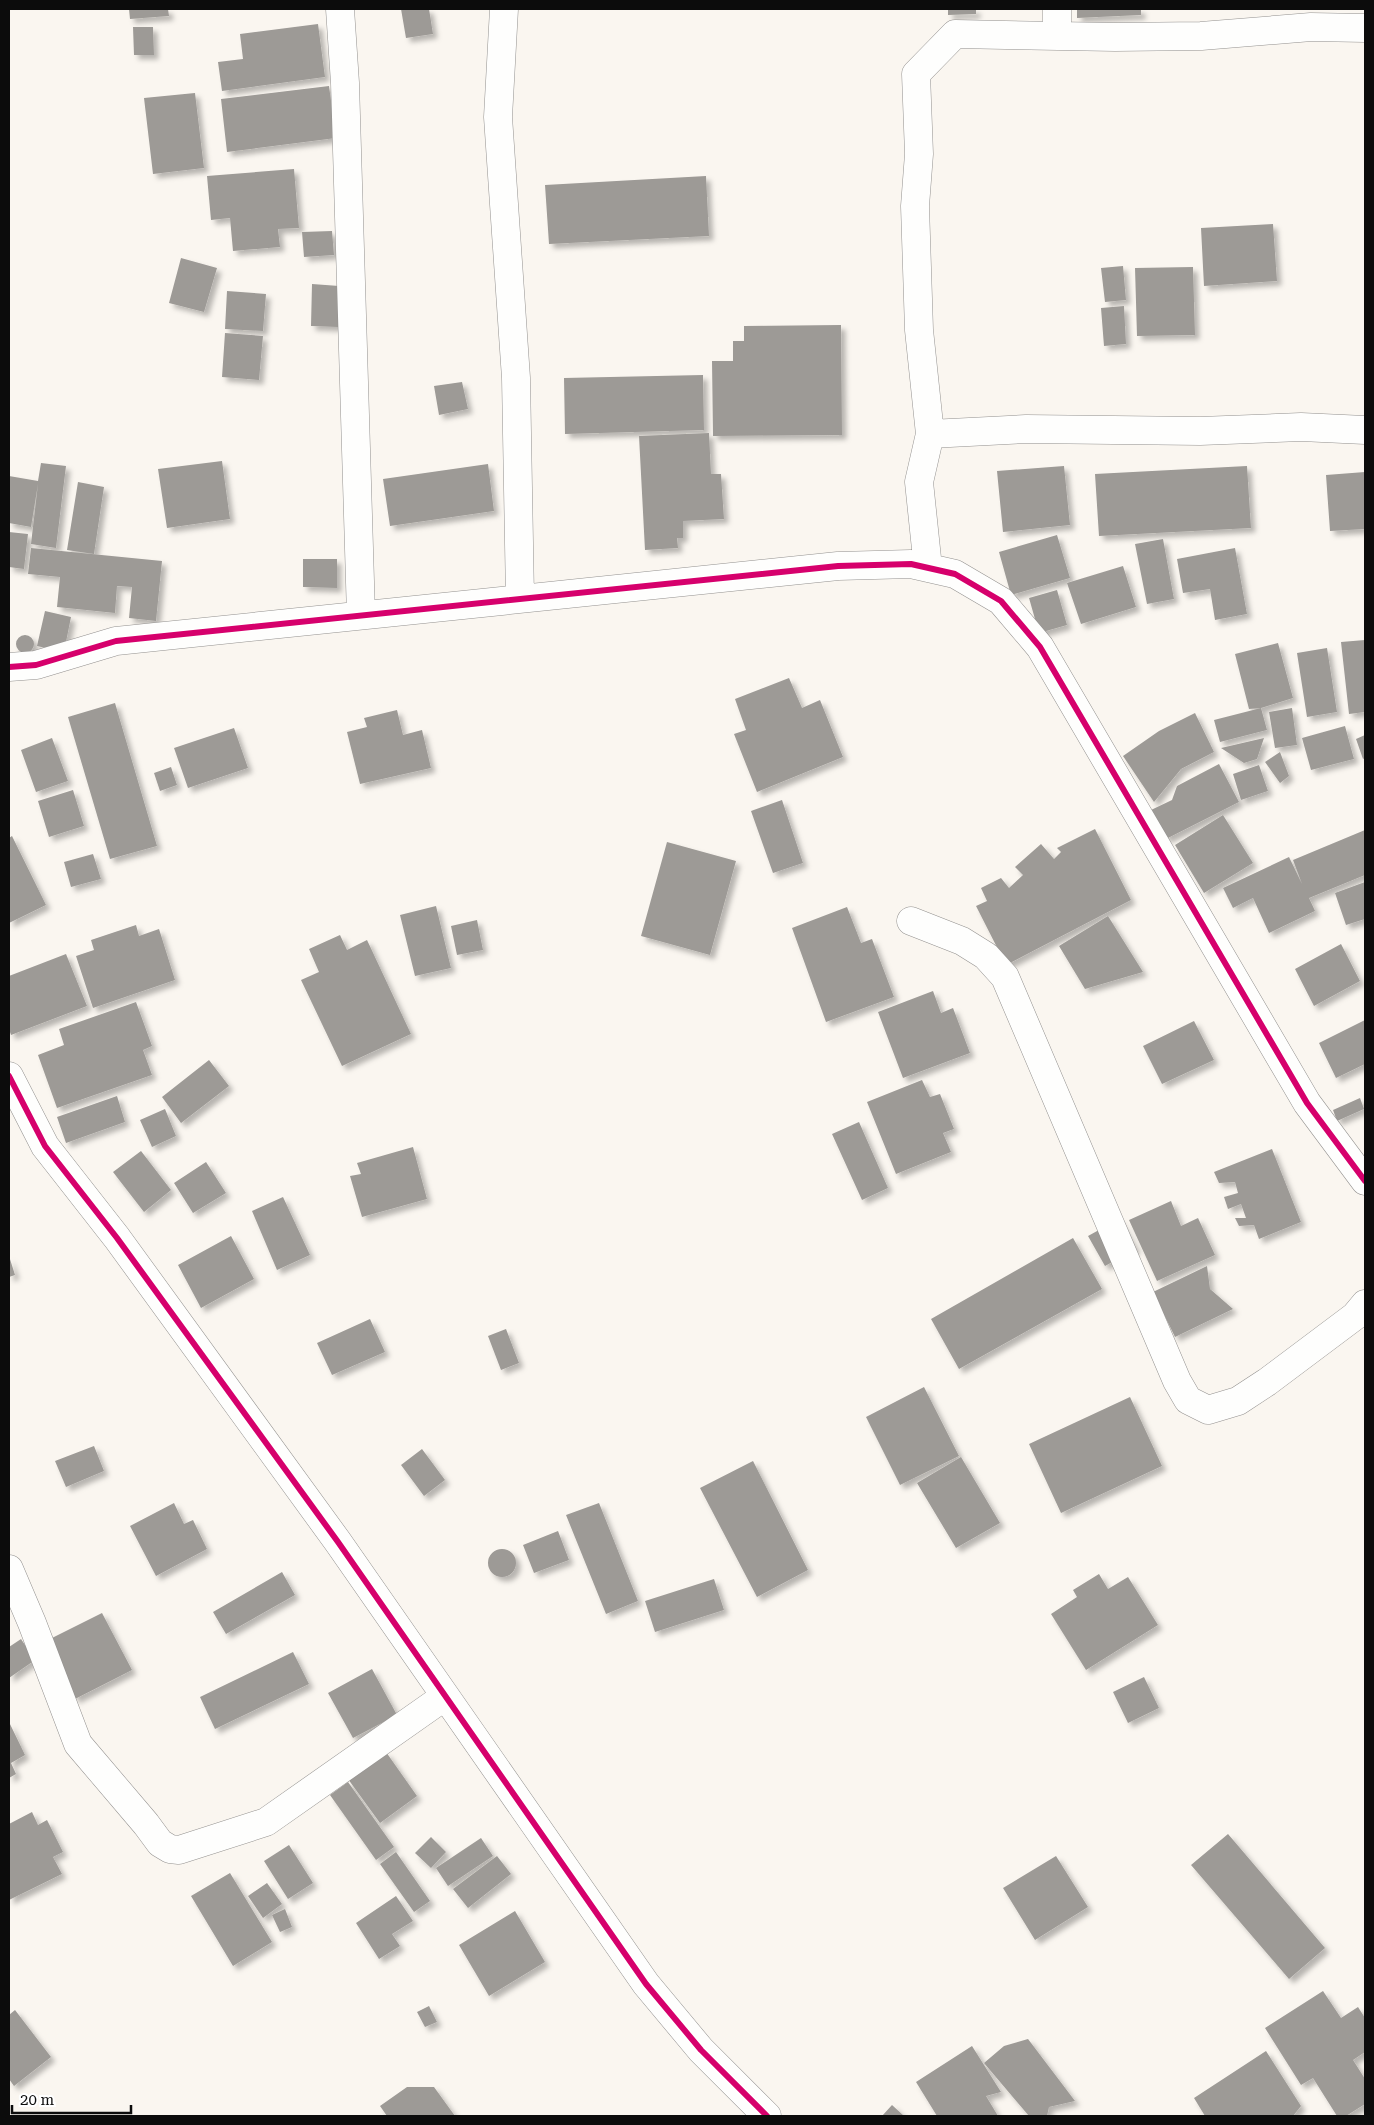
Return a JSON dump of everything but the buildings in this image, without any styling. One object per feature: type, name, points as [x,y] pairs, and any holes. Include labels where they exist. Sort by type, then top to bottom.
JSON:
[{"type":"street","points":[[340,9],[346,92],[361,615]]},
{"type":"street","points":[[504,9],[498,117],[516,378],[520,598]]},
{"type":"street","points":[[1057,9],[1057,36]]},
{"type":"street","points":[[928,568],[919,482],[930,434],[919,320],[915,206],[919,154],[916,74],[955,34],[1192,36],[1311,27],[1365,28]]},
{"type":"street","points":[[930,434],[1026,429],[1200,431],[1301,427],[1365,430]]},
{"type":"street","points":[[9,667],[36,665],[116,641],[838,566],[911,564],[955,574],[1001,601],[1040,647],[1307,1103],[1365,1182]]},
{"type":"street","points":[[910,921],[962,941],[986,956],[1005,978],[1177,1381],[1188,1400],[1208,1410],[1238,1401],[1267,1382],[1348,1321],[1365,1304]]},
{"type":"street","points":[[9,1076],[45,1146],[122,1246],[309,1503],[646,1984],[701,2050],[767,2116]]},
{"type":"street","points":[[9,1569],[32,1623],[78,1744],[160,1843],[170,1849],[179,1850],[266,1822],[444,1697]]},
{"type":"cycle path","points":[[9,667],[36,665],[116,641],[838,566],[911,564],[955,574],[1001,601],[1040,647],[1307,1103],[1365,1181]]},
{"type":"cycle path","points":[[9,1076],[45,1146],[117,1238],[338,1542],[646,1984],[701,2050],[767,2116]]}]
